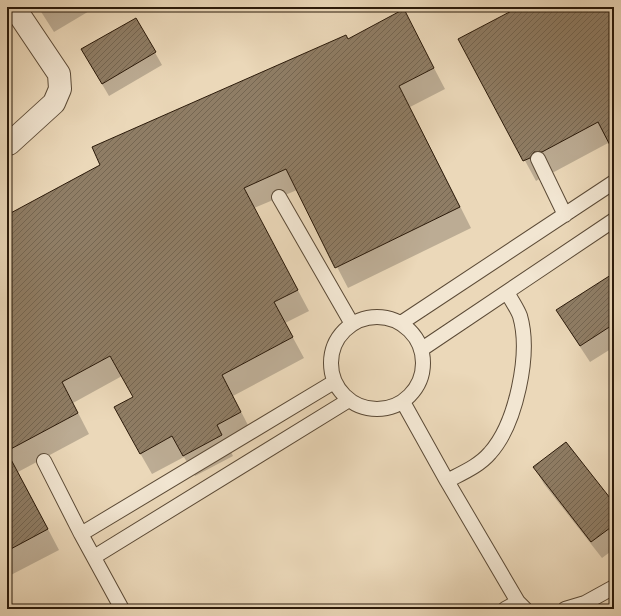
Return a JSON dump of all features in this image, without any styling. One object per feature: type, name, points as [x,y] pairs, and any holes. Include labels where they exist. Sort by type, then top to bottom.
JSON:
[{"type":"street","points":[[8,144],[54,103],[60,89],[59,74],[14,7]]},
{"type":"lane","points":[[538,158],[565,215]]},
{"type":"lane","points":[[401,323],[614,182]]},
{"type":"lane","points":[[279,197],[352,324]]},
{"type":"lane","points":[[422,349],[614,220]]},
{"type":"lane","points":[[447,481],[471,468],[490,453],[503,433],[516,400],[522,366],[524,337],[520,316],[507,292]]},
{"type":"lane","points":[[371,317],[382,317],[401,323],[417,339],[422,349],[424,359],[421,379],[417,388],[403,402],[388,408],[371,409],[348,400],[340,392],[334,382],[330,360],[340,335],[352,324],[371,317]]},
{"type":"lane","points":[[81,534],[334,382]]},
{"type":"lane","points":[[94,557],[348,400]]},
{"type":"lane","points":[[403,402],[447,481],[521,606],[505,609]]},
{"type":"lane","points":[[44,461],[81,534],[122,609]]},
{"type":"lane","points":[[565,609],[585,604],[614,587]]},
{"type":"building","points":[[519,7],[614,7],[614,153],[598,122],[542,152],[534,152],[530,158],[523,161],[458,39]]},
{"type":"building","points":[[404,9],[434,68],[399,86],[460,207],[335,268],[286,169],[244,188],[298,290],[274,302],[293,337],[222,375],[241,412],[217,425],[222,435],[183,456],[172,436],[140,454],[114,407],[133,397],[110,356],[62,382],[78,413],[7,451],[7,215],[100,165],[92,147],[346,35],[348,39]]},
{"type":"building","points":[[136,18],[156,52],[102,84],[81,49]]},
{"type":"building","points":[[614,273],[614,324],[580,346],[556,310]]},
{"type":"building","points":[[566,442],[614,503],[614,525],[591,542],[533,467]]},
{"type":"building","points":[[7,452],[48,529],[7,551]]}]
